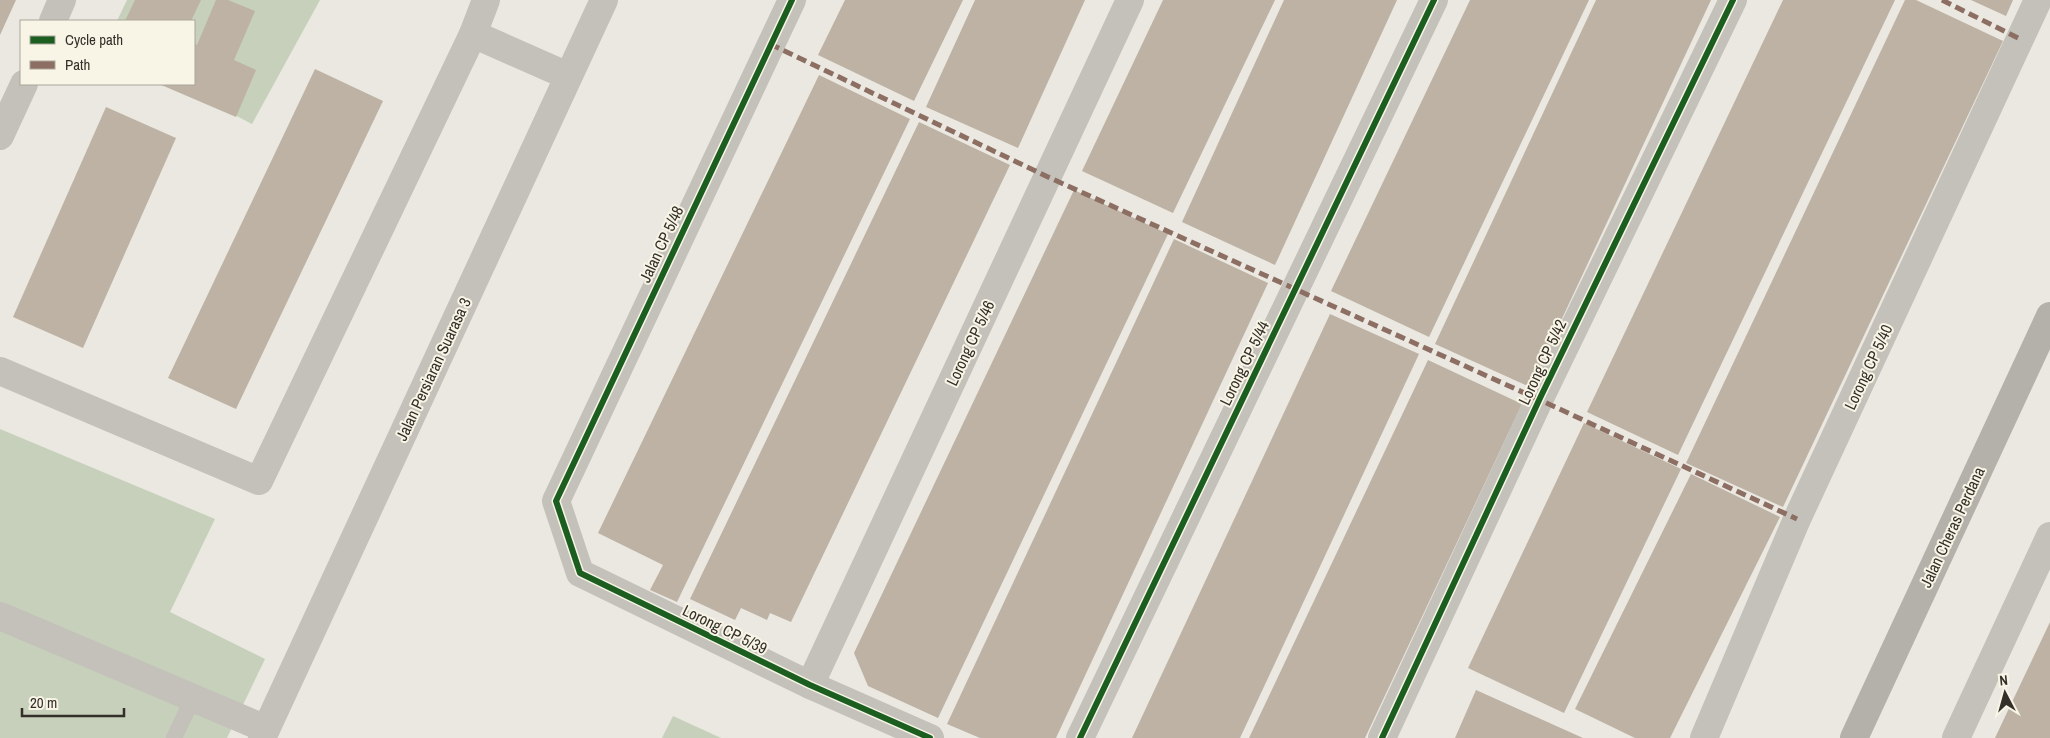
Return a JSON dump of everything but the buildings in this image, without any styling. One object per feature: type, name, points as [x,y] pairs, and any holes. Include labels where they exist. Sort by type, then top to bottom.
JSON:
[{"type":"street","points":[[52,20],[62,0]]},
{"type":"street","points":[[0,371],[259,481],[473,34],[486,0]]},
{"type":"street","name":"Jalan Persiaran Suarasa 3","points":[[264,734],[604,0]]},
{"type":"street","name":"Jalan CP 5/48","points":[[556,501],[792,0]]},
{"type":"street","name":"Lorong CP 5/46","points":[[810,685],[1130,0]]},
{"type":"street","name":"Lorong CP 5/44","points":[[1080,738],[1434,0]]},
{"type":"street","name":"Lorong CP 5/42","points":[[1382,738],[1545,387],[1733,0]]},
{"type":"street","name":"Lorong CP 5/40","points":[[1704,738],[1794,527],[2038,0]]},
{"type":"street","points":[[473,34],[568,76]]},
{"type":"street","points":[[0,136],[24,85]]},
{"type":"street","name":"Jalan Cheras Perdana","points":[[1854,738],[2050,316]]},
{"type":"street","name":"Lorong CP 5/39","points":[[556,501],[580,573],[810,685],[930,738]]},
{"type":"street","points":[[1956,738],[2042,572],[2050,536]]},
{"type":"street","points":[[0,616],[193,698],[264,734]]},
{"type":"lane","points":[[174,738],[193,698]]},
{"type":"green space","points":[[127,0],[320,0],[252,124],[177,85],[195,85],[195,20],[117,20]]},
{"type":"green space","points":[[0,429],[215,519],[170,612],[265,659],[227,738],[0,738]]},
{"type":"green space","points":[[673,716],[721,738],[662,738]]},
{"type":"marked path","points":[[1942,0],[2020,39]]},
{"type":"marked path","points":[[770,44],[1048,177],[1540,400],[1797,519]]},
{"type":"cycle path","points":[[792,0],[556,501],[580,573],[810,685],[930,738]]},
{"type":"cycle path","points":[[1080,738],[1434,0]]},
{"type":"cycle path","points":[[1382,738],[1541,396],[1733,0]]}]
